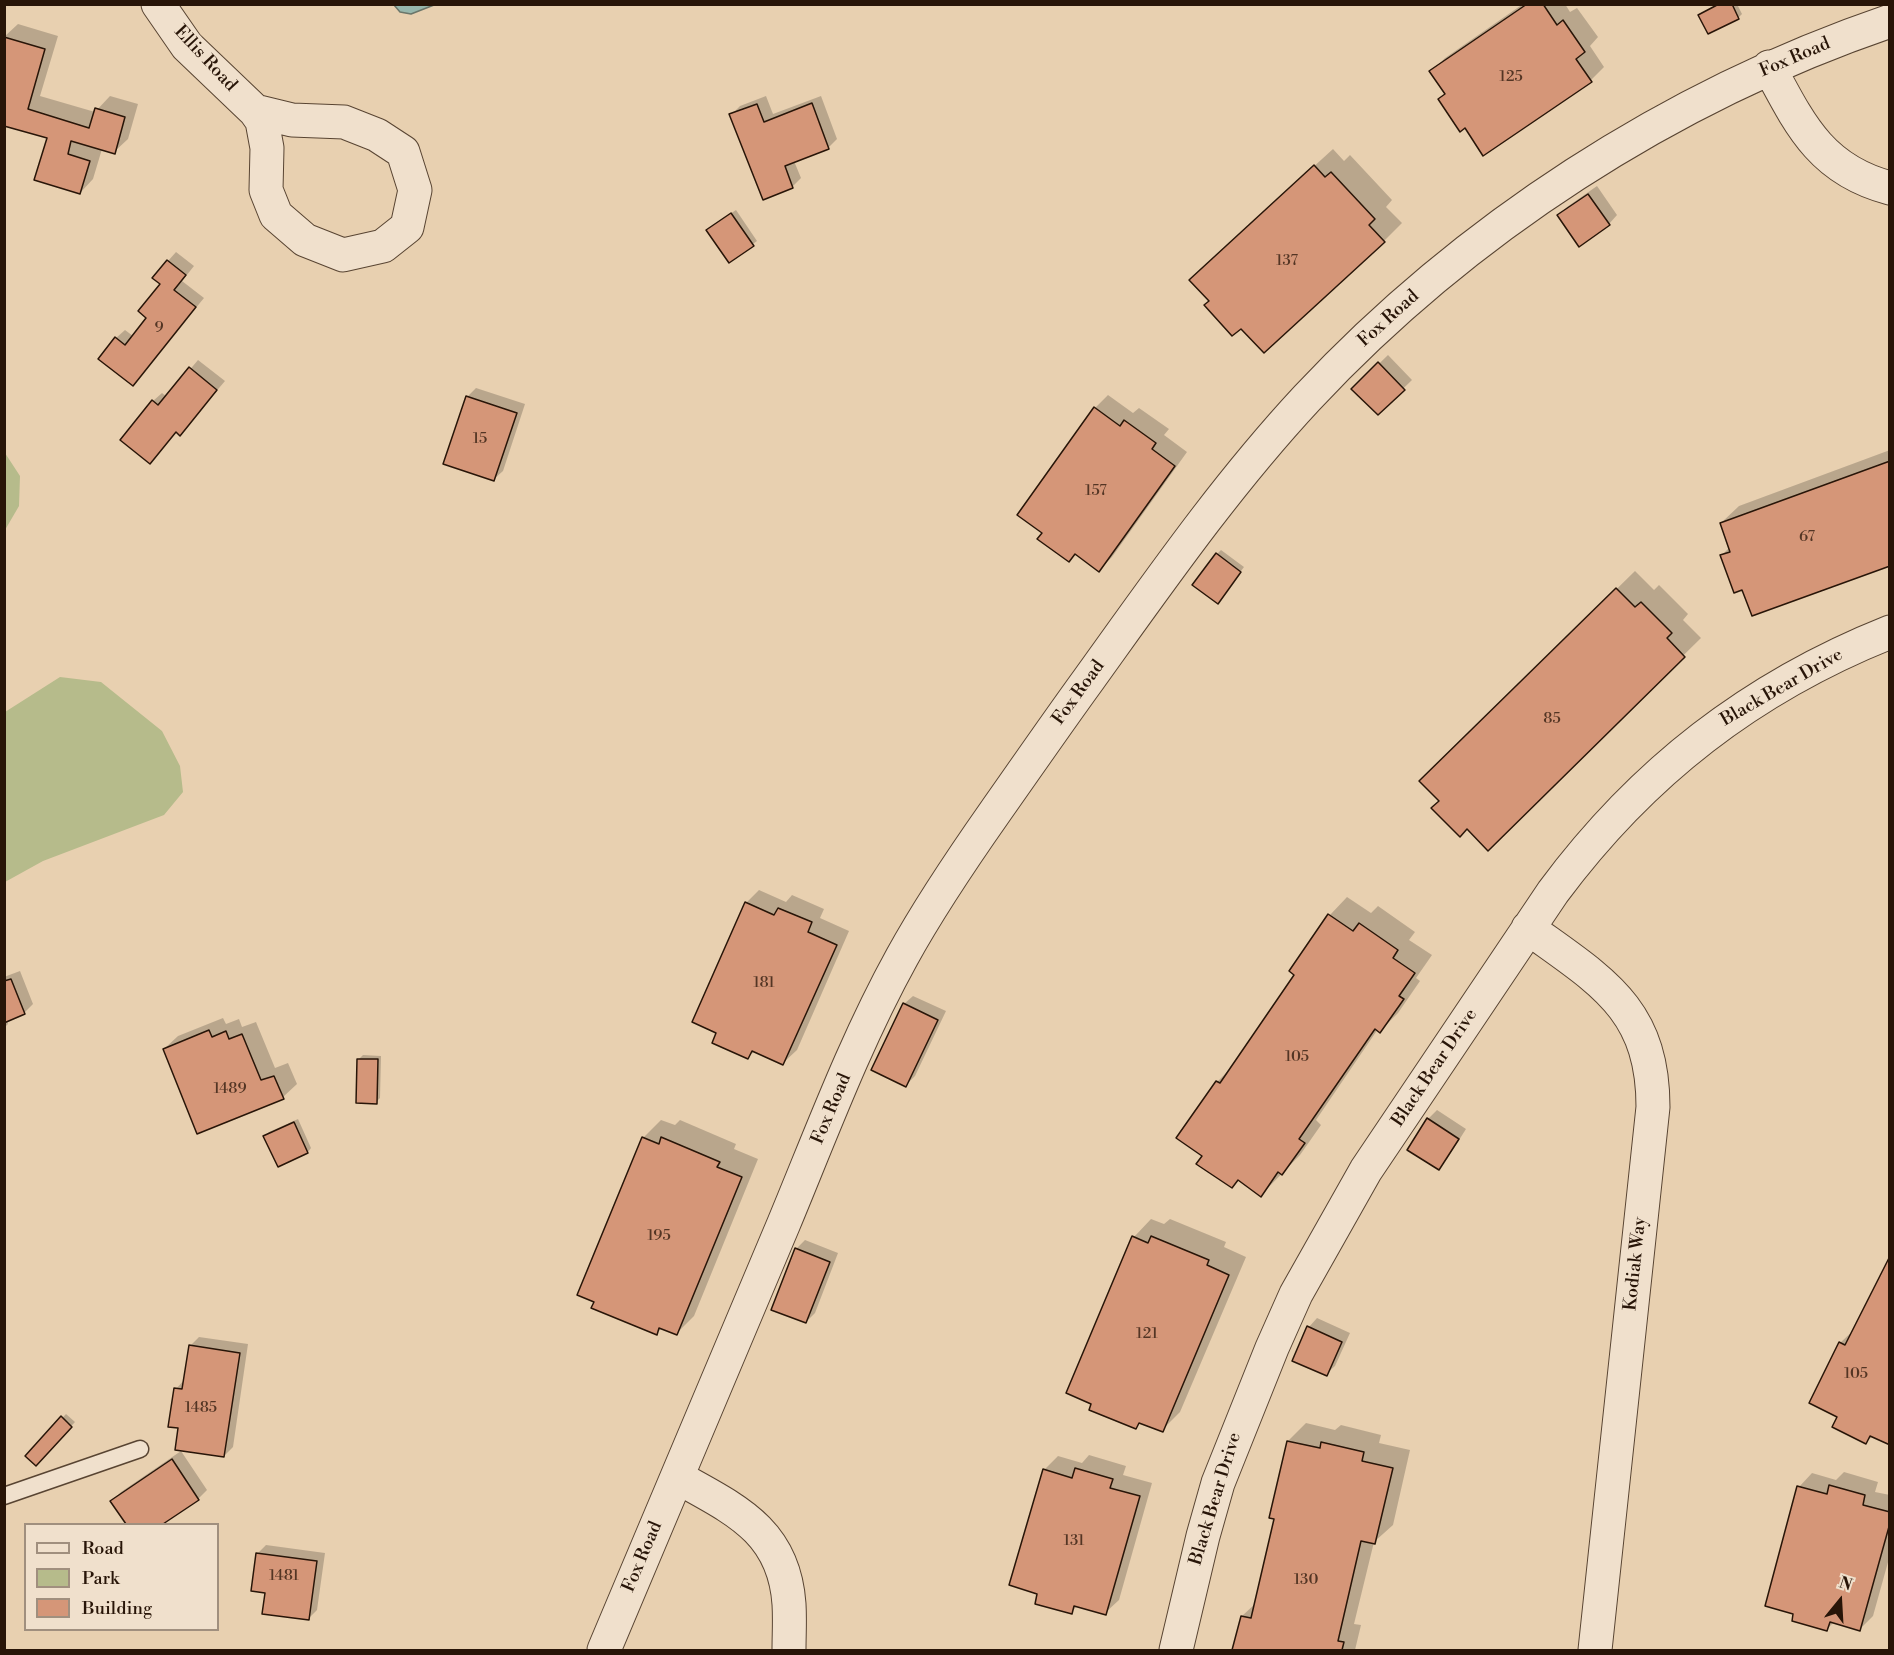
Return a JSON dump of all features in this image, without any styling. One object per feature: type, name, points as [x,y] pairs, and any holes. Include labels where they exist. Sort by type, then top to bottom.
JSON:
[{"type":"street","name":"Ellis Road","points":[[158,4],[187,46],[255,111],[262,122],[267,148],[266,190],[276,215],[305,240],[343,255],[383,246],[407,227],[415,190],[403,152],[377,135],[344,122],[292,120],[255,111]]},
{"type":"street","name":"Fox Road","points":[[604,1650],[829,1114],[901,957],[938,896],[1060,719],[1228,490],[1308,397],[1348,357],[1468,250],[1514,214],[1613,151],[1706,99],[1769,67],[1890,21]]},
{"type":"street","points":[[1769,67],[1809,136],[1825,153],[1854,174],[1874,184],[1890,188]]},
{"type":"street","name":"Black Bear Drive","points":[[1176,1650],[1218,1484],[1272,1347],[1296,1294],[1366,1170],[1528,928],[1577,860],[1601,833],[1653,781],[1709,732],[1751,702],[1802,672],[1850,648],[1890,632]]},
{"type":"street","name":"Kodiak Way","points":[[1528,928],[1581,966],[1610,991],[1628,1011],[1641,1034],[1649,1056],[1653,1080],[1652,1119],[1595,1650]]},
{"type":"street","points":[[677,1478],[751,1521],[764,1536],[782,1567],[789,1603],[789,1650]]},
{"type":"lane","points":[[4,1496],[140,1449]]},
{"type":"green space","points":[[5,453],[20,476],[19,506],[5,530]]},
{"type":"green space","points":[[60,677],[101,682],[162,731],[180,766],[183,792],[164,815],[43,861],[5,882],[5,712]]},
{"type":"water","points":[[394,5],[434,5],[411,14],[400,12]]},
{"type":"building","points":[[1527,4],[1543,4],[1557,25],[1563,20],[1585,52],[1576,59],[1592,82],[1483,156],[1465,128],[1460,132],[1438,99],[1445,94],[1429,71]]},
{"type":"building","points":[[1719,4],[1732,4],[1739,19],[1708,34],[1698,15]]},
{"type":"building","points":[[4,37],[45,49],[28,109],[89,128],[95,108],[125,117],[115,154],[71,141],[68,154],[90,161],[80,194],[34,180],[47,138],[4,126]]},
{"type":"building","points":[[812,103],[829,149],[785,166],[793,188],[763,200],[729,114],[757,104],[764,122]]},
{"type":"building","points":[[1314,165],[1325,177],[1331,172],[1375,219],[1369,225],[1385,242],[1264,353],[1241,329],[1232,336],[1204,305],[1209,301],[1189,280]]},
{"type":"building","points":[[1588,194],[1610,225],[1579,247],[1557,215]]},
{"type":"building","points":[[731,213],[754,246],[729,263],[706,230]]},
{"type":"building","points":[[167,260],[186,275],[174,290],[196,307],[133,386],[98,359],[115,337],[125,345],[146,318],[138,311],[160,284],[152,278]]},
{"type":"building","points":[[1378,362],[1405,390],[1378,415],[1351,389]]},
{"type":"building","points":[[189,367],[217,390],[180,436],[176,432],[150,464],[120,440],[152,400],[158,405]]},
{"type":"building","points":[[466,396],[517,413],[494,481],[443,464]]},
{"type":"building","points":[[1094,407],[1120,426],[1124,420],[1156,443],[1152,449],[1175,466],[1099,572],[1075,554],[1069,562],[1037,539],[1042,533],[1017,515]]},
{"type":"building","points":[[1890,461],[1890,566],[1752,616],[1742,590],[1734,593],[1720,555],[1730,552],[1720,523]]},
{"type":"building","points":[[1216,553],[1241,572],[1218,604],[1192,585]]},
{"type":"building","points":[[1616,588],[1635,607],[1641,602],[1672,633],[1667,638],[1685,657],[1488,851],[1467,829],[1460,837],[1431,808],[1439,801],[1419,781]]},
{"type":"building","points":[[745,902],[774,915],[778,908],[812,922],[808,932],[837,945],[783,1065],[752,1051],[748,1059],[712,1043],[716,1033],[692,1022]]},
{"type":"building","points":[[1328,914],[1353,931],[1359,923],[1398,950],[1393,958],[1415,973],[1399,996],[1404,999],[1380,1033],[1375,1029],[1299,1139],[1305,1143],[1282,1175],[1278,1172],[1261,1197],[1238,1180],[1232,1188],[1196,1164],[1202,1156],[1176,1138],[1216,1081],[1220,1083],[1294,975],[1289,971]]},
{"type":"building","points":[[11,979],[25,1014],[4,1023],[4,981]]},
{"type":"building","points":[[903,1003],[938,1020],[906,1087],[871,1070]]},
{"type":"building","points":[[209,1030],[212,1037],[226,1031],[229,1039],[242,1034],[261,1080],[274,1076],[284,1099],[197,1134],[163,1049]]},
{"type":"building","points":[[357,1059],[378,1059],[377,1104],[356,1103]]},
{"type":"building","points":[[1427,1118],[1459,1139],[1439,1170],[1407,1150]]},
{"type":"building","points":[[294,1122],[308,1153],[278,1167],[263,1136]]},
{"type":"building","points":[[642,1137],[659,1144],[661,1137],[720,1162],[717,1167],[742,1177],[677,1335],[659,1328],[657,1335],[591,1308],[594,1302],[577,1295]]},
{"type":"building","points":[[1132,1236],[1148,1243],[1151,1236],[1209,1260],[1207,1265],[1229,1275],[1163,1432],[1139,1423],[1136,1429],[1089,1410],[1091,1404],[1066,1393]]},
{"type":"building","points":[[795,1248],[830,1262],[806,1323],[771,1310]]},
{"type":"building","points":[[1890,1256],[1890,1445],[1870,1436],[1866,1444],[1832,1427],[1837,1417],[1809,1403],[1839,1342],[1845,1345]]},
{"type":"building","points":[[1307,1326],[1342,1342],[1327,1376],[1292,1361]]},
{"type":"building","points":[[189,1345],[240,1353],[224,1457],[175,1450],[178,1428],[168,1427],[174,1388],[182,1389]]},
{"type":"building","points":[[61,1416],[72,1427],[36,1466],[25,1456]]},
{"type":"building","points":[[1287,1441],[1320,1448],[1321,1442],[1364,1452],[1362,1461],[1393,1468],[1375,1544],[1361,1541],[1338,1641],[1344,1642],[1342,1650],[1232,1650],[1241,1616],[1251,1618],[1274,1519],[1269,1518]]},
{"type":"building","points":[[172,1459],[199,1500],[164,1523],[125,1523],[110,1501]]},
{"type":"building","points":[[1075,1468],[1113,1479],[1110,1488],[1140,1496],[1106,1615],[1074,1606],[1072,1614],[1035,1604],[1037,1594],[1009,1585],[1043,1469],[1072,1478]]},
{"type":"building","points":[[1829,1485],[1865,1495],[1863,1505],[1890,1512],[1890,1523],[1860,1631],[1830,1622],[1827,1631],[1792,1621],[1793,1614],[1765,1606],[1797,1486],[1827,1494]]},
{"type":"building","points":[[256,1553],[317,1561],[309,1620],[262,1614],[265,1593],[251,1591]]}]
